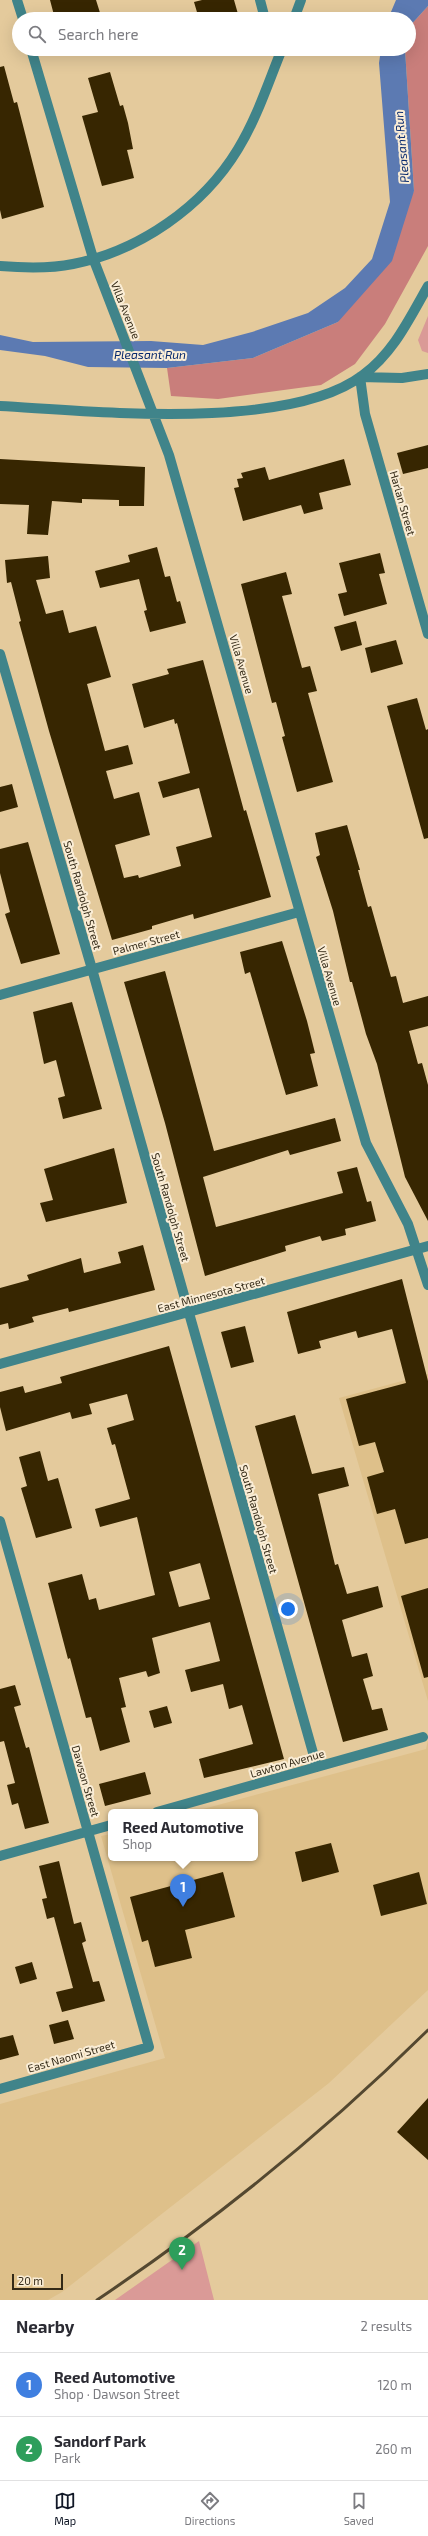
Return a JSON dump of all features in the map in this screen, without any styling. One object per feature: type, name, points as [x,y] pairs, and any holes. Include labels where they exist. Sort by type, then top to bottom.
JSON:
[{"type":"street","points":[[17,0],[21,12]]},
{"type":"street","points":[[260,0],[263,12]]},
{"type":"street","points":[[297,12],[301,0]]},
{"type":"street","name":"Villa Avenue","points":[[33,56],[93,258],[147,396],[156,414],[196,546],[366,1143],[408,1224],[428,1285]]},
{"type":"street","points":[[276,56],[277,60]]},
{"type":"street","points":[[0,266],[49,267],[72,264],[93,258],[132,244],[157,230],[182,213],[207,190],[238,148],[256,115],[279,56]]},
{"type":"street","points":[[0,406],[156,414],[266,407],[331,392],[360,377],[395,344],[428,286]]},
{"type":"street","points":[[360,377],[402,378],[428,374]]},
{"type":"street","name":"Harlan Street","points":[[360,377],[365,414],[428,634]]},
{"type":"street","name":"South Randolph Street","points":[[0,654],[92,969],[317,1767]]},
{"type":"street","name":"Palmer Street","points":[[0,994],[299,912]]},
{"type":"street","name":"East Minnesota Street","points":[[0,1364],[428,1246]]},
{"type":"street","name":"Dawson Street","points":[[0,1521],[149,2047]]},
{"type":"street","name":"Lawton Avenue","points":[[168,1809],[423,1737]]},
{"type":"street","points":[[0,1856],[108,1826]]},
{"type":"street","name":"East Naomi Street","points":[[0,2089],[149,2047]]},
{"type":"shaded area","points":[[428,6],[428,246],[385,324],[355,364],[321,385],[218,399],[171,396],[167,368],[253,358],[338,322],[414,191],[405,56],[416,56],[416,19]]},
{"type":"shaded area","points":[[428,316],[428,353],[422,351],[418,340]]},
{"type":"shaded area","points":[[428,1374],[428,1701],[339,1398]]},
{"type":"shaded area","points":[[428,1740],[428,1990],[329,2083],[62,2292],[48,2300],[0,2300],[0,2104],[165,2058],[108,1861],[258,1861],[258,1809],[203,1809],[426,1749]]},
{"type":"shaded area","points":[[108,1835],[108,1860],[101,1836]]},
{"type":"shaded area","points":[[199,2241],[214,2300],[115,2300]]},
{"type":"water","points":[[396,0],[428,0],[428,6],[416,19],[416,12],[391,12]]},
{"type":"water","name":"Pleasant Run","points":[[380,56],[405,56],[414,191],[392,261],[338,322],[253,358],[167,368],[88,367],[45,356],[0,350],[0,335],[33,342],[151,341],[203,345],[252,332],[308,313],[345,288],[372,259],[390,202],[379,63]]},
{"type":"building","points":[[50,0],[96,0],[100,12],[53,12]]},
{"type":"building","points":[[202,0],[234,0],[237,12],[197,12],[194,2]]},
{"type":"building","points":[[4,66],[14,103],[17,102],[44,207],[2,219],[0,210],[0,67]]},
{"type":"building","points":[[110,72],[120,106],[123,105],[128,123],[133,149],[127,150],[134,178],[102,186],[82,116],[98,112],[88,78]]},
{"type":"building","points":[[428,445],[428,468],[403,474],[397,453]]},
{"type":"building","points":[[0,459],[145,467],[144,506],[119,506],[119,500],[82,499],[82,503],[52,501],[48,535],[27,534],[29,505],[0,504]]},
{"type":"building","points":[[344,459],[351,485],[319,493],[323,509],[304,514],[301,505],[243,521],[234,488],[239,487],[237,479],[243,478],[241,473],[265,467],[269,480]]},
{"type":"building","points":[[157,547],[165,577],[170,576],[177,602],[180,601],[186,623],[150,632],[144,611],[147,610],[139,579],[100,588],[95,571],[130,562],[128,555]]},
{"type":"building","points":[[380,553],[385,573],[379,574],[387,604],[344,616],[338,594],[347,592],[339,563]]},
{"type":"building","points":[[48,556],[50,578],[36,580],[46,614],[63,610],[69,633],[96,626],[111,677],[87,684],[105,751],[128,745],[133,764],[106,771],[114,799],[139,792],[150,835],[115,845],[124,878],[138,875],[139,878],[181,866],[176,847],[212,837],[199,788],[163,798],[158,782],[190,773],[177,723],[175,724],[174,719],[144,728],[132,684],[169,674],[167,669],[203,660],[244,811],[246,810],[271,897],[194,919],[193,914],[152,926],[152,929],[112,940],[49,731],[19,622],[21,621],[11,582],[7,583],[5,560]]},
{"type":"building","points":[[286,572],[292,594],[282,596],[302,668],[310,666],[317,691],[308,693],[333,782],[297,792],[282,737],[285,736],[276,702],[272,703],[241,584]]},
{"type":"building","points":[[356,621],[362,645],[341,651],[334,627]]},
{"type":"building","points":[[396,640],[403,664],[371,673],[365,648]]},
{"type":"building","points":[[417,698],[426,730],[428,729],[428,838],[424,839],[387,706]]},
{"type":"building","points":[[12,784],[18,807],[0,812],[0,787]]},
{"type":"building","points":[[347,825],[360,870],[358,870],[368,907],[371,906],[391,977],[396,976],[403,1003],[428,996],[428,1026],[409,1031],[418,1064],[422,1063],[428,1085],[428,1221],[405,1177],[377,1064],[366,1034],[352,982],[350,982],[333,911],[316,857],[320,855],[315,833]]},
{"type":"building","points":[[28,842],[60,954],[21,964],[5,914],[10,912],[0,873],[0,849]]},
{"type":"building","points":[[282,941],[307,1021],[315,1053],[310,1054],[318,1086],[286,1095],[250,972],[245,974],[240,952]]},
{"type":"building","points":[[165,971],[214,1151],[335,1118],[341,1141],[290,1155],[288,1150],[203,1177],[216,1227],[343,1193],[337,1172],[357,1167],[367,1202],[371,1201],[376,1221],[345,1229],[346,1235],[322,1241],[320,1236],[285,1246],[286,1251],[205,1276],[165,1123],[124,982]]},
{"type":"building","points":[[72,1002],[102,1109],[63,1119],[58,1098],[65,1096],[56,1060],[44,1064],[33,1012]]},
{"type":"building","points":[[114,1148],[127,1203],[46,1222],[40,1203],[53,1200],[44,1169]]},
{"type":"building","points":[[143,1245],[155,1290],[69,1312],[68,1308],[32,1317],[34,1322],[9,1329],[8,1323],[0,1325],[0,1288],[29,1280],[27,1275],[81,1258],[84,1273],[121,1263],[118,1252]]},
{"type":"building","points":[[402,1279],[428,1381],[428,1538],[405,1544],[395,1509],[377,1514],[367,1477],[384,1472],[375,1442],[359,1446],[346,1399],[406,1383],[392,1329],[358,1338],[356,1331],[319,1341],[321,1348],[298,1354],[287,1312]]},
{"type":"building","points":[[245,1326],[254,1362],[231,1368],[221,1332]]},
{"type":"building","points":[[169,1346],[284,1759],[204,1778],[199,1759],[253,1744],[242,1705],[229,1709],[223,1684],[191,1692],[185,1670],[220,1661],[210,1622],[152,1638],[160,1673],[148,1677],[146,1671],[119,1678],[126,1707],[121,1708],[130,1742],[100,1751],[91,1717],[86,1718],[70,1658],[68,1659],[48,1583],[82,1574],[89,1600],[96,1598],[99,1610],[155,1595],[137,1517],[100,1527],[95,1509],[130,1499],[115,1444],[112,1445],[107,1428],[134,1420],[127,1394],[89,1404],[92,1414],[72,1419],[70,1412],[6,1431],[0,1407],[0,1392],[23,1386],[25,1393],[62,1383],[60,1377]],"holes":[[[200,1563],[210,1599],[179,1607],[169,1572]]]},
{"type":"building","points":[[295,1415],[312,1474],[344,1467],[349,1486],[318,1494],[335,1565],[338,1564],[347,1594],[378,1586],[383,1607],[342,1620],[352,1657],[367,1653],[373,1676],[363,1679],[372,1710],[382,1708],[388,1730],[343,1742],[255,1426]]},
{"type":"building","points":[[40,1451],[48,1481],[58,1478],[72,1528],[36,1538],[21,1488],[27,1486],[19,1457]]},
{"type":"building","points":[[428,1588],[428,1677],[424,1678],[401,1596]]},
{"type":"building","points":[[15,1685],[21,1705],[14,1707],[26,1748],[29,1747],[49,1823],[25,1829],[18,1803],[12,1805],[7,1785],[15,1783],[4,1741],[0,1742],[0,1689]]},
{"type":"building","points":[[167,1706],[172,1723],[154,1728],[149,1711]]},
{"type":"building","points":[[145,1772],[151,1794],[105,1806],[99,1784]]},
{"type":"building","points":[[331,1843],[339,1872],[302,1882],[295,1852]]},
{"type":"building","points":[[59,1861],[74,1924],[81,1922],[86,1941],[82,1943],[93,1982],[99,1981],[105,2001],[62,2012],[56,1992],[73,1988],[54,1917],[47,1919],[42,1899],[47,1898],[39,1866]]},
{"type":"building","points":[[223,1872],[235,1917],[185,1930],[192,1958],[155,1967],[148,1940],[142,1942],[130,1897]]},
{"type":"building","points":[[419,1872],[427,1904],[381,1916],[373,1885]]},
{"type":"building","points":[[32,1962],[37,1979],[20,1984],[15,1967]]},
{"type":"building","points":[[68,2020],[74,2039],[54,2044],[49,2025]]},
{"type":"building","points":[[13,2035],[19,2055],[0,2060],[0,2038]]},
{"type":"building","points":[[428,2098],[428,2160],[397,2132]]},
{"type":"railway","points":[[97,2300],[185,2238],[269,2172],[350,2103],[428,2030]]},
{"type":"place","name":"Reed Automotive","points":[[183,1907]]},
{"type":"place","name":"Sandorf Park","points":[[182,2270]]}]
